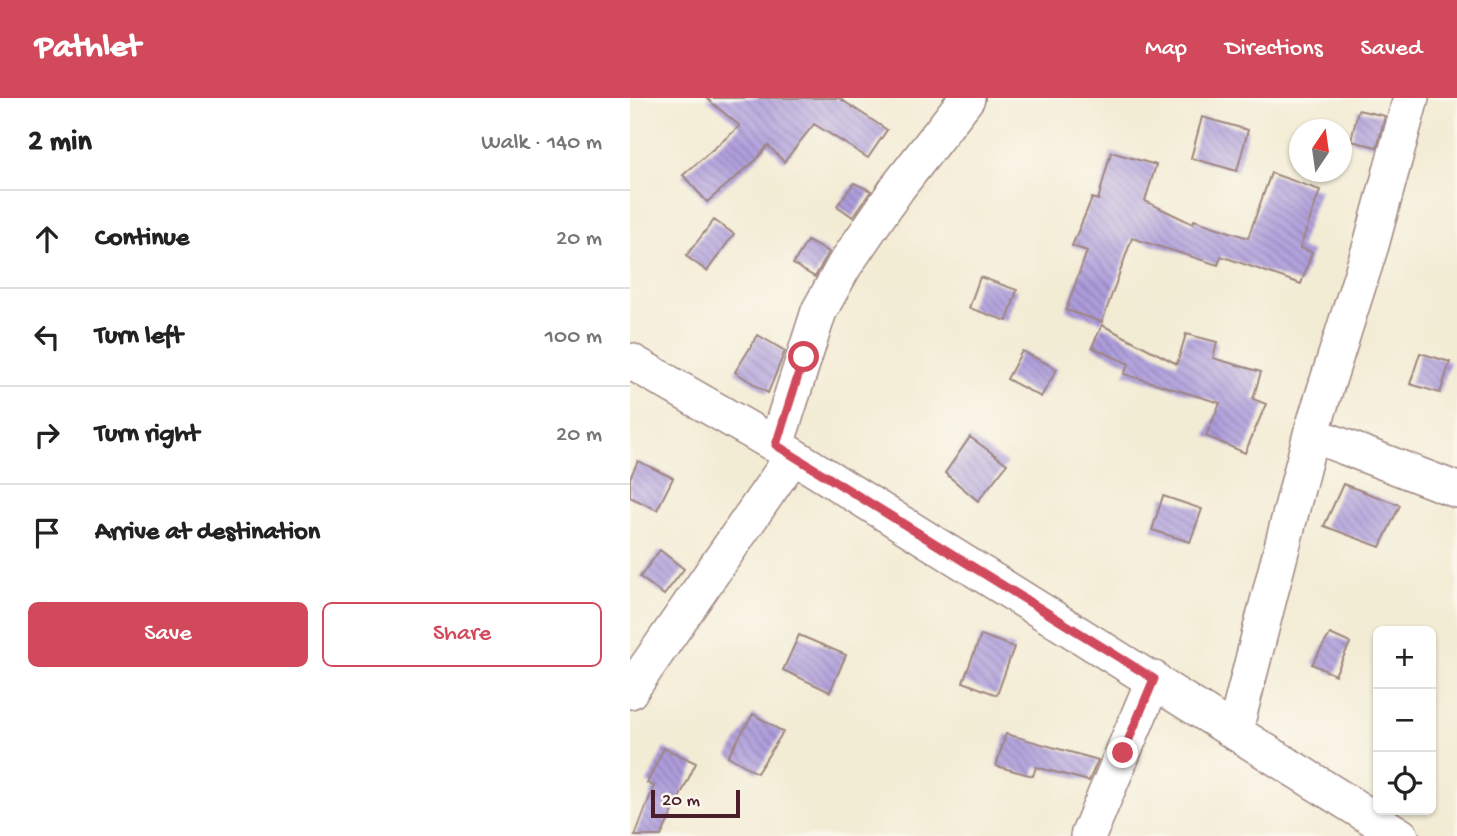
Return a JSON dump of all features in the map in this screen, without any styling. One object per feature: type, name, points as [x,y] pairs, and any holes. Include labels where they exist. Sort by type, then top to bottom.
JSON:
[{"type":"street","points":[[630,691],[784,451],[825,300],[844,266],[898,187],[967,98]]},
{"type":"street","points":[[1235,730],[1311,434],[1371,245],[1411,98]]},
{"type":"street","points":[[630,361],[784,451],[1154,679],[1401,836]]},
{"type":"street","points":[[1311,434],[1457,490]]},
{"type":"street","points":[[1088,836],[1154,679]]},
{"type":"building","points":[[706,98],[839,98],[887,130],[868,158],[814,124],[784,162],[768,145],[756,160],[707,202],[683,175],[740,126]]},
{"type":"building","points":[[1358,110],[1385,116],[1377,147],[1352,141]]},
{"type":"building","points":[[1202,117],[1248,130],[1237,171],[1191,158]]},
{"type":"building","points":[[1111,152],[1156,165],[1145,201],[1193,224],[1194,220],[1248,238],[1271,173],[1289,179],[1289,182],[1320,190],[1300,248],[1312,252],[1301,284],[1221,256],[1218,265],[1132,238],[1102,322],[1066,310],[1087,251],[1072,246],[1092,198],[1098,200]]},
{"type":"building","points":[[854,183],[871,191],[853,217],[837,206]]},
{"type":"building","points":[[714,220],[734,234],[707,271],[686,256]]},
{"type":"building","points":[[807,241],[829,252],[815,277],[793,264]]},
{"type":"building","points":[[980,277],[1017,290],[1007,321],[969,308]]},
{"type":"building","points":[[1102,325],[1177,364],[1186,334],[1217,342],[1213,358],[1261,372],[1253,399],[1266,404],[1245,453],[1206,436],[1220,403],[1124,374],[1129,364],[1092,347]]},
{"type":"building","points":[[758,335],[785,351],[768,393],[735,372]]},
{"type":"building","points":[[1022,351],[1057,369],[1041,397],[1007,379]]},
{"type":"building","points":[[1420,353],[1450,362],[1440,393],[1410,384]]},
{"type":"building","points":[[970,437],[1007,464],[978,501],[945,473]]},
{"type":"building","points":[[638,461],[673,478],[657,510],[630,497],[630,478]]},
{"type":"building","points":[[1343,484],[1400,505],[1380,547],[1324,526]]},
{"type":"building","points":[[1163,496],[1202,509],[1190,542],[1152,530]]},
{"type":"building","points":[[660,550],[684,569],[664,595],[640,577]]},
{"type":"building","points":[[1330,634],[1350,643],[1335,675],[1312,664]]},
{"type":"building","points":[[799,635],[846,655],[830,692],[783,670]]},
{"type":"building","points":[[981,635],[1014,647],[997,695],[963,682]]},
{"type":"building","points":[[753,714],[783,732],[757,773],[728,756]]},
{"type":"building","points":[[1006,734],[1098,760],[1089,781],[1036,767],[1033,776],[996,766]]},
{"type":"building","points":[[664,748],[696,763],[661,836],[635,836],[654,786],[647,783]]},
{"type":"route","points":[[804,357],[776,445],[1154,679],[1123,753]]}]
